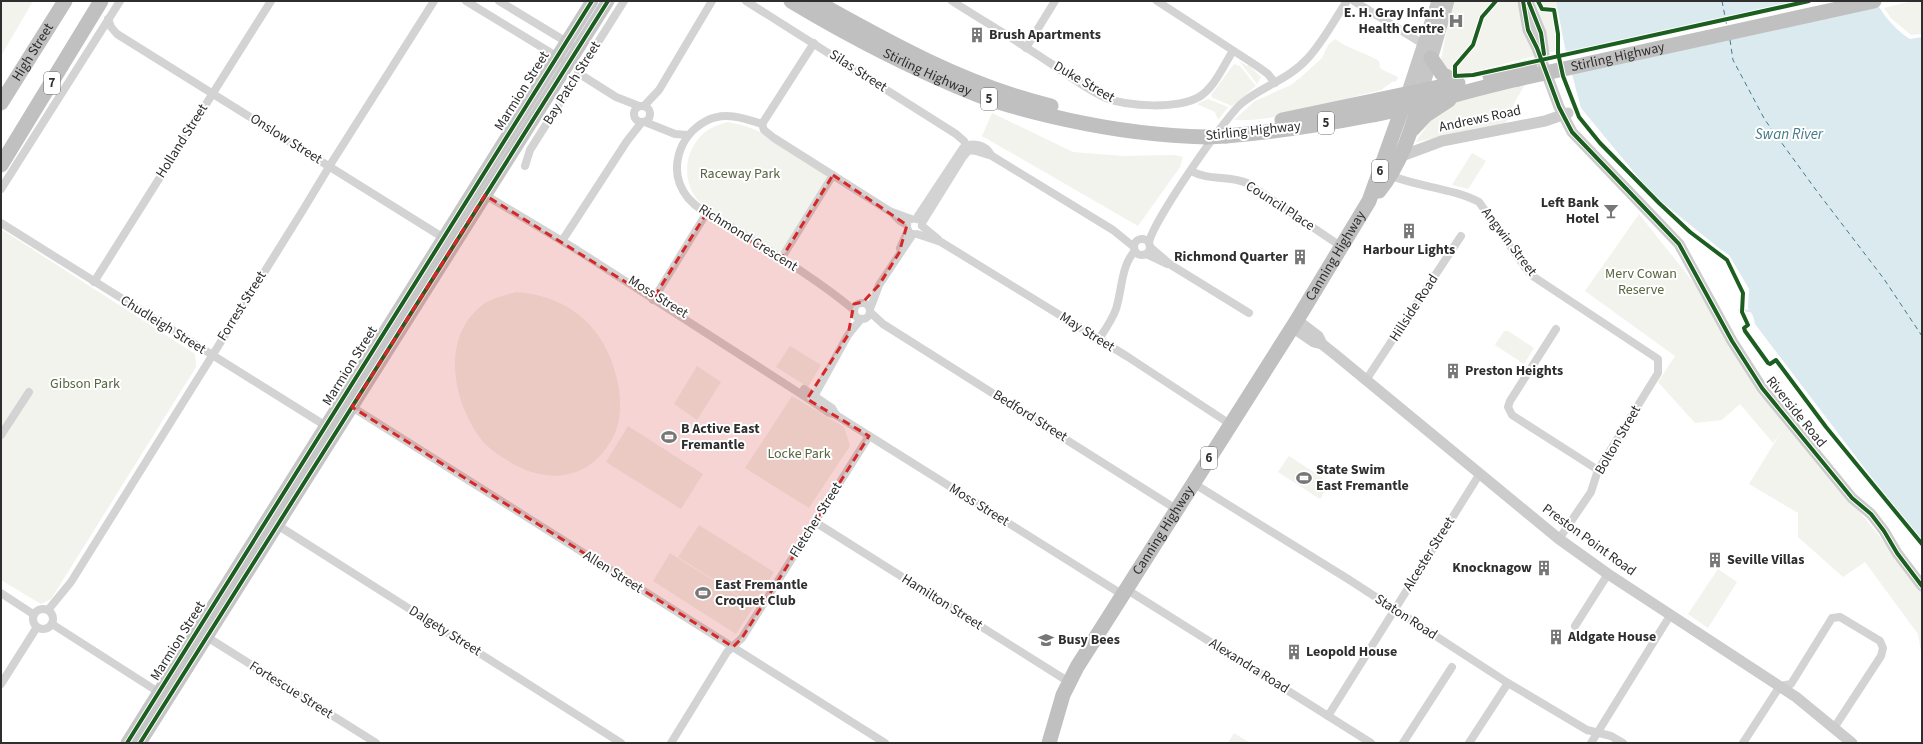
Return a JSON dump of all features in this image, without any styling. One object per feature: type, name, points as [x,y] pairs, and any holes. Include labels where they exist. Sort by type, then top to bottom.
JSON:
[{"type":"highway","name":"High Street","points":[[1,103],[65,1]]},
{"type":"highway","name":"7","points":[[1,165],[101,1]]},
{"type":"highway","name":"Stirling Highway","points":[[791,1],[885,54],[978,95],[1027,111],[1115,130],[1166,136],[1229,131],[1285,130],[1368,116],[1412,99]]},
{"type":"highway","name":"Stirling Highway","points":[[815,1],[878,36],[977,83],[1035,103],[1095,117],[1210,132]]},
{"type":"highway","name":"Stirling Highway","points":[[1229,131],[1284,120],[1412,99],[1841,1]]},
{"type":"highway","name":"Stirling Highway","points":[[1490,80],[1874,1]]},
{"type":"highway","points":[[1410,132],[1426,115],[1460,88],[1442,74],[1432,58]]},
{"type":"highway","name":"Canning Highway","points":[[1369,201],[1381,190],[1390,175],[1410,132],[1412,99]]},
{"type":"highway","name":"Canning Highway","points":[[1049,743],[1063,695],[1069,682],[1176,509],[1342,247],[1369,201],[1391,140],[1412,99]]},
{"type":"highway","points":[[1368,116],[1382,126],[1391,140]]},
{"type":"main road","name":"Marmion Street","points":[[140,743],[164,695],[272,522],[347,404],[455,244],[487,193],[563,60],[567,42],[592,1]]},
{"type":"main road","name":"Marmion Street","points":[[127,743],[207,637],[326,426],[347,404],[443,237],[475,185],[563,60],[578,49],[608,1]]},
{"type":"main road","name":"Canning Highway","points":[[1412,99],[1423,44],[1438,1]]},
{"type":"main road","name":"Canning Highway","points":[[1412,99],[1432,58],[1448,1]]},
{"type":"street","points":[[1,189],[120,1]]},
{"type":"street","name":"Holland Street","points":[[94,282],[271,1]]},
{"type":"street","name":"Forrest Street","points":[[48,610],[70,582],[329,166],[434,1]]},
{"type":"street","points":[[466,1],[563,60]]},
{"type":"street","points":[[499,1],[511,4],[578,49]]},
{"type":"street","name":"Bay Patch Street","points":[[525,166],[530,150],[624,1]]},
{"type":"street","points":[[563,240],[627,141],[712,1]]},
{"type":"street","name":"Silas Street","points":[[746,1],[956,134],[968,147],[992,156],[1113,230],[1139,252],[1171,265],[1249,313]]},
{"type":"street","name":"Duke Street","points":[[952,1],[1106,98],[1120,103],[1144,105],[1181,103],[1199,97],[1210,87],[1233,51]]},
{"type":"street","points":[[1026,48],[1055,1]]},
{"type":"street","points":[[1157,1],[1268,74],[1275,83]]},
{"type":"street","points":[[1097,338],[1114,313],[1124,280],[1123,276],[1130,256],[1139,252],[1163,213],[1231,114],[1251,96],[1297,69],[1308,58],[1347,1]]},
{"type":"street","points":[[1354,1],[1423,44]]},
{"type":"street","name":"Riverside Road","points":[[1523,1],[1528,30],[1577,138],[1679,244],[1732,341],[1762,388],[1852,498],[1871,514],[1884,531],[1897,553],[1922,586]]},
{"type":"street","name":"Riverside Road","points":[[1529,1],[1532,14],[1540,27],[1542,46],[1552,79],[1566,114],[1589,145],[1672,228],[1683,241],[1726,322],[1735,335],[1747,360],[1766,388],[1853,491],[1870,505],[1883,522],[1902,553],[1922,578]]},
{"type":"street","name":"Onslow Street","points":[[108,19],[111,27],[117,34],[455,244]]},
{"type":"street","points":[[97,36],[108,32],[117,34]]},
{"type":"street","points":[[814,43],[775,102],[765,123],[764,130],[891,212],[900,221],[915,226]]},
{"type":"street","points":[[578,73],[684,140]]},
{"type":"street","name":"Andrews Road","points":[[1399,157],[1442,142],[1546,121],[1566,114]]},
{"type":"street","points":[[684,140],[705,121],[722,116],[738,117],[765,123]]},
{"type":"street","points":[[672,132],[684,140]]},
{"type":"street","name":"Richmond Crescent","points":[[684,140],[677,162],[681,185],[688,198],[706,214],[724,223],[840,298],[857,307]]},
{"type":"street","points":[[848,335],[867,315],[880,285],[915,226],[963,157],[968,147]]},
{"type":"street","name":"Council Place","points":[[1192,171],[1204,177],[1238,179],[1247,183],[1342,247]]},
{"type":"street","points":[[781,259],[833,175]]},
{"type":"street","name":"Angwin Street","points":[[1390,175],[1403,180],[1467,197],[1479,202],[1526,270],[1534,277],[1658,359]]},
{"type":"street","name":"Moss Street","points":[[475,185],[811,397],[832,408],[836,415],[869,436],[1125,592]]},
{"type":"street","points":[[654,297],[706,214]]},
{"type":"street","name":"Chudleigh Street","points":[[1,223],[326,426]]},
{"type":"street","name":"May Street","points":[[915,226],[1097,338],[1230,424]]},
{"type":"street","name":"Silas Street","points":[[1113,230],[1145,242],[1171,265]]},
{"type":"street","name":"Hillside Road","points":[[1366,380],[1461,236]]},
{"type":"street","points":[[1139,252],[1145,242]]},
{"type":"street","points":[[811,397],[819,379],[824,376],[848,335],[857,307],[880,285]]},
{"type":"street","points":[[857,307],[868,305],[867,315]]},
{"type":"street","points":[[857,307],[857,318],[867,315]]},
{"type":"street","name":"Bedford Street","points":[[867,315],[1176,509]]},
{"type":"street","name":"Preston Point Road","points":[[1294,323],[1314,342],[1322,344],[1479,475],[1559,539],[1608,574],[1780,686],[1852,743]]},
{"type":"street","points":[[1556,329],[1510,401],[1508,410],[1512,415],[1598,470]]},
{"type":"street","name":"Bolton Street","points":[[1559,539],[1591,492],[1598,470],[1658,373],[1658,359]]},
{"type":"street","points":[[1,435],[29,392]]},
{"type":"street","name":"Allen Street","points":[[347,404],[885,743]]},
{"type":"street","name":"Fletcher Street","points":[[671,743],[727,652],[742,638],[869,436]]},
{"type":"street","name":"Alcester Street","points":[[1328,716],[1479,475]]},
{"type":"street","name":"Staton Road","points":[[1193,483],[1394,609],[1508,683],[1587,730],[1611,736],[1623,743]]},
{"type":"street","name":"Dalgety Street","points":[[272,522],[621,743]]},
{"type":"street","name":"Hamilton Street","points":[[815,522],[1069,682]]},
{"type":"street","points":[[1575,626],[1608,574]]},
{"type":"street","name":"Alexandra Road","points":[[1125,592],[1370,743]]},
{"type":"street","points":[[1,593],[33,614]]},
{"type":"street","points":[[39,609],[48,610],[53,618],[52,624],[44,629],[37,627],[33,622],[33,614],[39,609]]},
{"type":"street","points":[[1591,743],[1671,614]]},
{"type":"street","points":[[1743,743],[1780,686],[1790,684],[1832,618],[1840,616],[1880,641],[1883,648],[1881,656],[1834,728]]},
{"type":"street","points":[[52,624],[164,695]]},
{"type":"street","points":[[1,684],[37,627]]},
{"type":"street","name":"Fortescue Street","points":[[207,637],[376,743]]},
{"type":"street","points":[[1403,743],[1452,667]]},
{"type":"street","points":[[1469,743],[1508,683]]},
{"type":"highlighted area","points":[[833,175],[907,225],[899,253],[879,285],[863,302],[854,304],[848,335],[807,399],[869,436],[742,638],[733,647],[352,407],[485,195],[653,299],[706,214],[781,259]]},
{"type":"green space","points":[[1,1],[33,1],[1,56]]},
{"type":"green space","points":[[1455,1],[1519,1],[1535,56],[1469,73],[1451,73],[1442,64],[1441,60],[1448,24]]},
{"type":"green space","points":[[1532,1],[1556,1],[1560,31],[1559,50],[1547,53]]},
{"type":"green space","points":[[1912,1],[1919,1],[1922,4],[1922,34],[1911,35],[1891,18],[1884,8]]},
{"type":"green space","points":[[1335,39],[1379,61],[1380,68],[1398,77],[1397,81],[1392,82],[1381,90],[1308,110],[1271,118],[1234,120],[1255,101],[1291,85],[1301,77],[1322,58],[1328,45]]},
{"type":"green space","points":[[1239,61],[1247,66],[1249,65],[1261,77],[1257,84]]},
{"type":"green space","points":[[1234,64],[1240,66],[1256,86],[1232,106],[1213,98],[1211,95]]},
{"type":"green space","points":[[1524,82],[1524,85],[1505,124],[1416,142],[1430,121],[1452,103]]},
{"type":"green space","points":[[1208,99],[1228,107],[1218,120],[1215,112],[1197,104]]},
{"type":"green space","points":[[992,113],[1073,152],[1123,156],[1174,155],[1183,157],[1180,167],[1138,226],[982,136]]},
{"type":"green space","name":"Raceway Park","points":[[728,122],[742,125],[768,136],[830,175],[780,253],[720,217],[700,202],[691,190],[687,167],[689,156],[694,145],[702,135],[710,129]]},
{"type":"green space","points":[[1472,153],[1486,161],[1468,189],[1452,185]]},
{"type":"green space","name":"Merv Cowan Reserve","points":[[1639,214],[1713,307],[1825,469],[1922,589],[1921,651],[1918,634],[1865,562],[1843,577],[1798,537],[1798,513],[1749,484],[1783,429],[1773,443],[1740,404],[1722,420],[1695,423],[1658,382],[1675,356],[1585,291]]},
{"type":"green space","name":"Gibson Park","points":[[1,229],[195,354],[196,367],[51,599],[41,604],[1,580]]},
{"type":"green space","points":[[516,292],[553,300],[569,308],[594,330],[604,344],[611,360],[617,379],[619,392],[620,413],[617,427],[607,447],[597,459],[574,473],[547,475],[532,472],[504,459],[485,444],[474,429],[465,412],[459,394],[455,356],[459,338],[467,321],[488,301]]},
{"type":"green space","points":[[1504,331],[1508,331],[1534,348],[1524,364],[1495,345]]},
{"type":"green space","points":[[790,346],[821,365],[808,387],[776,367]]},
{"type":"green space","points":[[697,366],[721,382],[697,420],[674,404]]},
{"type":"green space","name":"Locke Park","points":[[792,396],[844,427],[850,446],[809,508],[745,468]]},
{"type":"green space","points":[[628,426],[703,474],[681,509],[606,462]]},
{"type":"green space","name":"State Swim East Fremantle","points":[[1289,456],[1330,483],[1320,499],[1278,472]]},
{"type":"green space","points":[[699,525],[774,572],[754,605],[678,557]]},
{"type":"green space","name":"East Fremantle Croquet Club","points":[[670,553],[754,606],[736,634],[653,581]]},
{"type":"green space","points":[[1718,569],[1737,582],[1708,628],[1688,614]]},
{"type":"green space","points":[[1234,733],[1250,743],[1228,743]]},
{"type":"water","name":"Swan River","points":[[1556,1],[1876,1],[1886,17],[1895,27],[1910,39],[1922,37],[1922,540],[1885,495],[1755,324],[1753,316],[1748,308],[1749,289],[1729,255],[1652,194],[1581,108],[1565,48]]},
{"type":"pier","points":[[1804,1],[1878,1],[1569,72],[1564,53]]},
{"type":"waterway","points":[[1739,310],[1750,311]]},
{"type":"ferry route","points":[[1722,1],[1727,27]]},
{"type":"ferry route","points":[[1730,40],[1733,60],[1765,120],[1884,279],[1922,336]]},
{"type":"cycle path","points":[[127,743],[592,1]]},
{"type":"cycle path","points":[[140,743],[608,1]]},
{"type":"cycle path","points":[[1496,1],[1482,17],[1473,45],[1455,66],[1455,76],[1473,75],[1809,1]]},
{"type":"cycle path","points":[[1523,1],[1528,30],[1537,48],[1559,107],[1572,132],[1679,244],[1732,341],[1762,388],[1852,498],[1871,514],[1884,531],[1897,553],[1922,586]]},
{"type":"cycle path","points":[[1538,1],[1542,9],[1554,10],[1558,34],[1558,53],[1563,76],[1579,117],[1600,143],[1659,203],[1690,232],[1727,260],[1743,293],[1742,312],[1748,325],[1744,328],[1745,331],[1768,363],[1770,364],[1776,360],[1826,427],[1922,544]]},
{"type":"cycle path","points":[[1529,3],[1541,33],[1544,54]]},
{"type":"place","name":"E. H. Gray Infant Health Centre","points":[[1456,21]]},
{"type":"place","name":"Brush Apartments","points":[[977,35]]},
{"type":"place","name":"Left Bank Hotel","points":[[1611,211]]},
{"type":"place","name":"Harbour Lights","points":[[1409,231]]},
{"type":"place","name":"Richmond Quarter","points":[[1300,257]]},
{"type":"place","name":"Preston Heights","points":[[1453,371]]},
{"type":"place","name":"B Active East Fremantle","points":[[669,437]]},
{"type":"place","name":"State Swim East Fremantle","points":[[1304,478]]},
{"type":"place","name":"Seville Villas","points":[[1715,560]]},
{"type":"place","name":"Knocknagow","points":[[1544,568]]},
{"type":"place","name":"East Fremantle Croquet Club","points":[[703,593]]},
{"type":"place","name":"Aldgate House","points":[[1556,637]]},
{"type":"place","name":"Busy Bees","points":[[1046,640]]},
{"type":"place","name":"Leopold House","points":[[1294,652]]}]
